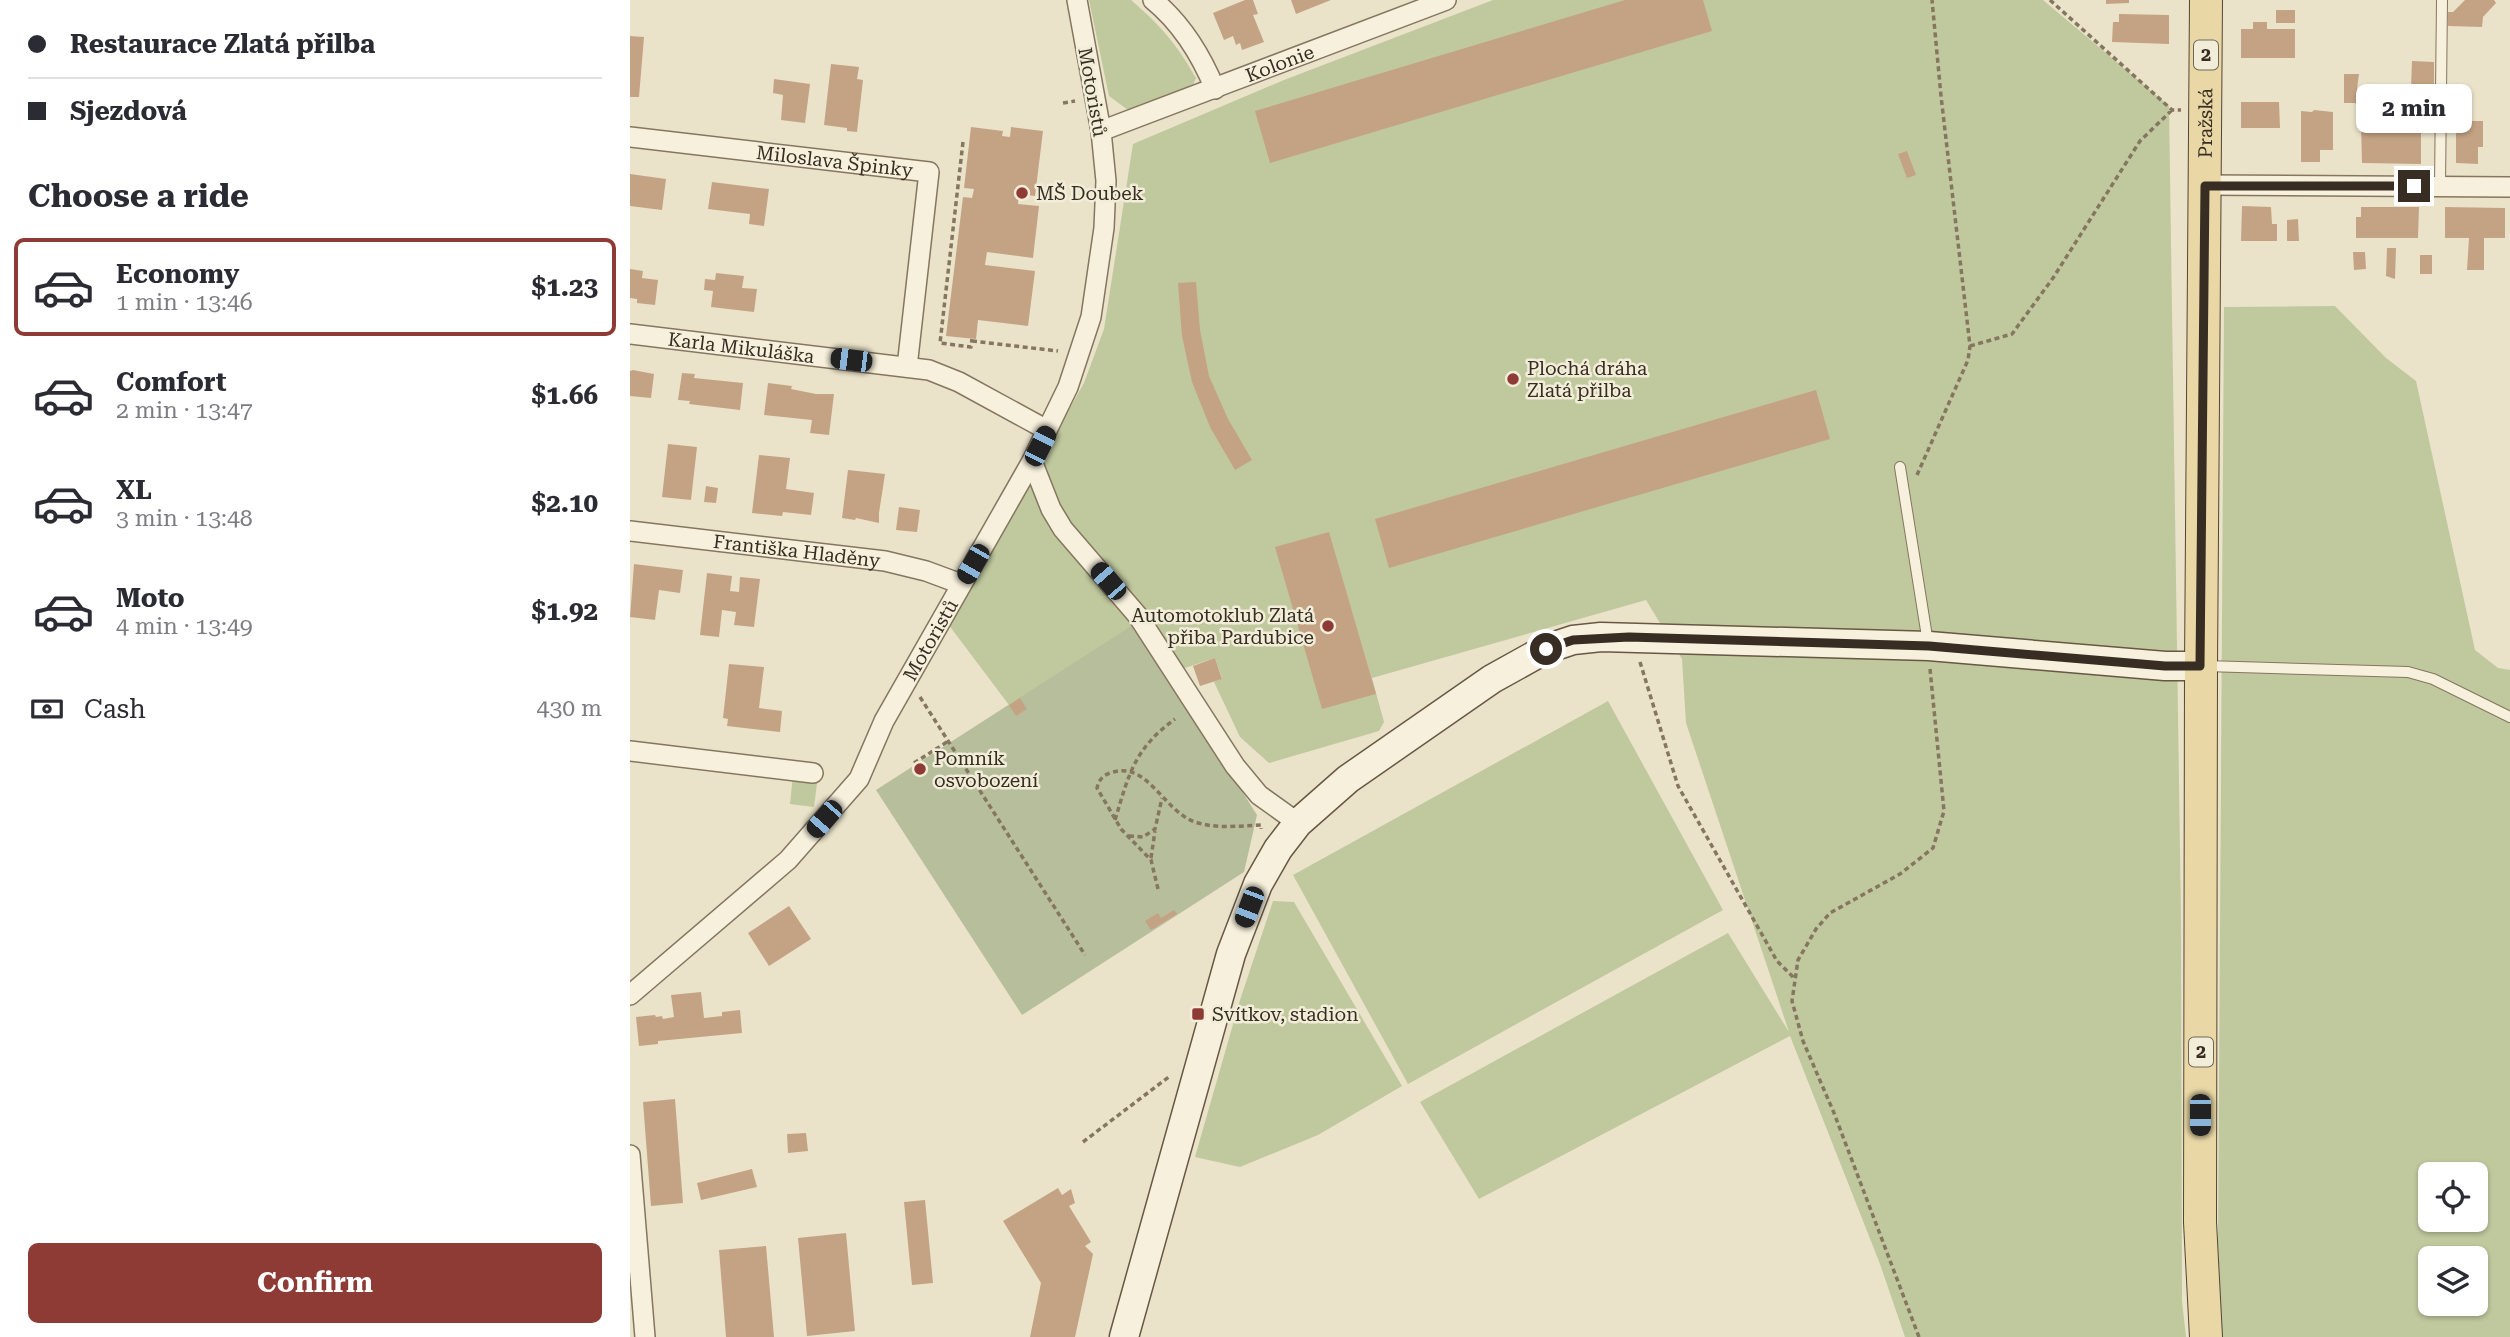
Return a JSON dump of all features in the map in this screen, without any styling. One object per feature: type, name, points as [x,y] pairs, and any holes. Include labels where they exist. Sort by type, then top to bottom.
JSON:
[{"type":"main road","name":"Pražská","points":[[2200,666],[2206,0]]},
{"type":"main road","name":"2","points":[[2200,666],[2200,1222],[2206,1337]]},
{"type":"street","name":"Motoristů","points":[[630,995],[797,850],[859,779],[884,721],[1032,461],[1068,387],[1091,317],[1104,228],[1105,181],[1101,131],[1077,0]]},
{"type":"street","points":[[1153,0],[1177,24],[1197,51],[1215,89]]},
{"type":"street","name":"Kolonie","points":[[1101,131],[1446,0]]},
{"type":"street","name":"Miloslava Špinky","points":[[630,137],[929,172],[907,367]]},
{"type":"street","points":[[2205,186],[2510,187]]},
{"type":"street","name":"Karla Mikuláška","points":[[630,334],[907,367],[943,375],[1047,430]]},
{"type":"street","points":[[1032,461],[1051,509],[1063,529],[1138,616],[1235,766],[1259,795],[1298,823]]},
{"type":"street","name":"Františka Hladěny","points":[[630,531],[892,562],[961,584]]},
{"type":"street","points":[[1124,1337],[1231,954],[1258,884],[1278,849],[1298,823],[1348,779],[1492,679],[1546,649],[1573,640],[1629,637],[1929,646],[2165,666],[2200,666]]},
{"type":"street","points":[[630,751],[813,773]]},
{"type":"street","points":[[630,1156],[645,1337]]},
{"type":"lane","points":[[2440,186],[2442,0]]},
{"type":"lane","points":[[1900,467],[1929,646]]},
{"type":"lane","points":[[2200,666],[2407,673],[2433,679],[2510,717]]},
{"type":"path","points":[[1907,508],[1911,486],[1968,360],[1970,346],[1932,0]]},
{"type":"path","points":[[2050,0],[2172,110],[2206,110]]},
{"type":"path","points":[[1063,103],[1080,101]]},
{"type":"path","points":[[1970,346],[2012,334],[2053,278],[2140,141],[2172,110]]},
{"type":"path","points":[[962,142],[940,343],[971,347],[972,340],[1067,352]]},
{"type":"path","points":[[1919,1337],[1834,1112],[1803,1041],[1793,1001],[1798,960],[1805,945],[1830,913],[1900,874],[1933,848],[1944,811],[1929,646]]},
{"type":"path","points":[[1644,672],[1678,786],[1777,961],[1794,978]]},
{"type":"path","points":[[907,678],[1085,955]]},
{"type":"path","points":[[1115,820],[1130,771],[1149,739],[1175,719]]},
{"type":"path","points":[[914,763],[930,750],[947,742]]},
{"type":"path","points":[[1151,860],[1115,820],[1097,788],[1104,775],[1117,770],[1130,771],[1147,780],[1179,815],[1194,822],[1230,827],[1261,825]]},
{"type":"path","points":[[1158,889],[1151,860],[1162,798]]},
{"type":"path","points":[[1127,836],[1143,837],[1155,829]]},
{"type":"green space","points":[[1089,0],[1131,0],[1175,45],[1196,78],[1193,85],[1128,110],[1109,96]]},
{"type":"green space","points":[[1493,0],[2043,0],[2169,106],[2181,917],[2182,1301],[2186,1337],[1905,1337],[1880,1264],[1790,1036],[1479,1199],[1420,1102],[1728,933],[1789,1032],[1686,723],[1682,659],[1646,600],[1372,678],[1384,722],[1379,731],[1269,763],[1240,737],[1214,682],[1222,678],[1215,658],[1182,669],[1165,639],[1146,618],[1009,705],[948,624],[1084,383],[1104,329],[1133,144],[1284,80]]},
{"type":"green space","points":[[2335,306],[2386,358],[2416,381],[2475,650],[2498,668],[2510,670],[2510,1337],[2222,1337],[2218,1243],[2224,307]]},
{"type":"green space","points":[[1136,623],[1257,815],[1244,872],[1022,1015],[876,790]]},
{"type":"green space","points":[[1608,701],[1723,910],[1408,1084],[1293,875]]},
{"type":"green space","points":[[794,765],[819,768],[814,807],[790,804]]},
{"type":"green space","points":[[1273,901],[1294,902],[1402,1086],[1318,1135],[1240,1167],[1195,1157],[1240,1000]]},
{"type":"building","points":[[1245,0],[1253,0],[1258,14],[1253,15],[1264,42],[1242,50],[1240,43],[1236,45],[1233,36],[1224,40],[1213,13]]},
{"type":"building","points":[[1291,0],[1331,0],[1296,14]]},
{"type":"building","points":[[1625,0],[1703,0],[1712,31],[1270,163],[1255,111]]},
{"type":"building","points":[[2106,0],[2129,0],[2129,3],[2106,4]]},
{"type":"building","points":[[2465,0],[2494,0],[2496,3],[2483,17],[2482,27],[2448,26],[2448,12],[2453,12]]},
{"type":"building","points":[[2276,10],[2295,10],[2295,23],[2276,23]]},
{"type":"building","points":[[2119,14],[2169,15],[2169,44],[2112,42],[2113,22],[2119,22]]},
{"type":"building","points":[[2253,22],[2267,22],[2267,29],[2295,29],[2295,58],[2241,58],[2241,29],[2253,29]]},
{"type":"building","points":[[630,36],[644,37],[639,97],[630,97]]},
{"type":"building","points":[[2412,61],[2434,62],[2434,116],[2423,116],[2423,105],[2408,105],[2408,93],[2419,93],[2419,88],[2411,88]]},
{"type":"building","points":[[831,64],[859,67],[857,79],[863,80],[857,132],[824,125]]},
{"type":"building","points":[[2344,74],[2359,74],[2359,103],[2344,103]]},
{"type":"building","points":[[774,79],[810,84],[805,123],[781,120],[783,95],[773,93]]},
{"type":"building","points":[[2241,102],[2279,102],[2280,128],[2241,128]]},
{"type":"building","points":[[2301,111],[2333,112],[2333,150],[2320,150],[2320,162],[2301,162]]},
{"type":"building","points":[[2375,118],[2393,118],[2393,122],[2421,122],[2421,164],[2362,163],[2361,126],[2375,126]]},
{"type":"building","points":[[2456,121],[2483,121],[2483,147],[2478,147],[2478,164],[2456,163]]},
{"type":"building","points":[[971,127],[1003,131],[1002,136],[1010,137],[1011,127],[1043,131],[1035,196],[1019,194],[1018,204],[1039,206],[1033,258],[987,252],[985,265],[1035,271],[1028,326],[978,320],[976,339],[946,336],[963,197],[972,198],[974,189],[964,188]]},
{"type":"building","points":[[1907,151],[1916,175],[1907,178],[1898,154]]},
{"type":"building","points":[[630,174],[666,179],[662,210],[630,206]]},
{"type":"building","points":[[712,182],[769,189],[764,226],[749,224],[750,214],[708,209]]},
{"type":"building","points":[[2242,206],[2271,207],[2272,224],[2277,224],[2277,241],[2241,241]]},
{"type":"building","points":[[2361,207],[2419,207],[2418,238],[2356,238],[2356,217],[2361,217]]},
{"type":"building","points":[[2445,207],[2505,208],[2505,238],[2484,238],[2484,270],[2467,270],[2469,238],[2445,238]]},
{"type":"building","points":[[2298,219],[2299,241],[2287,241],[2287,220]]},
{"type":"building","points":[[2387,248],[2396,248],[2395,279],[2386,276]]},
{"type":"building","points":[[2353,252],[2365,252],[2366,269],[2354,270]]},
{"type":"building","points":[[2420,255],[2432,255],[2432,274],[2420,274]]},
{"type":"building","points":[[630,269],[643,271],[642,278],[658,280],[655,305],[637,303],[637,299],[630,298]]},
{"type":"building","points":[[716,273],[744,276],[742,288],[757,289],[754,312],[711,307],[713,291],[704,290],[705,279],[715,280]]},
{"type":"building","points":[[1196,282],[1200,330],[1209,376],[1228,419],[1252,460],[1235,470],[1210,427],[1192,382],[1182,336],[1178,283]]},
{"type":"building","points":[[630,371],[654,374],[651,398],[630,396]]},
{"type":"building","points":[[682,373],[695,374],[694,378],[743,383],[740,410],[689,404],[690,401],[678,400]]},
{"type":"building","points":[[768,383],[792,386],[791,389],[816,394],[834,394],[829,435],[810,433],[812,420],[764,415]]},
{"type":"building","points":[[1816,390],[1830,439],[1389,568],[1375,519]]},
{"type":"building","points":[[668,444],[697,447],[691,500],[662,497]]},
{"type":"building","points":[[759,455],[790,458],[786,489],[814,493],[811,515],[752,513]]},
{"type":"building","points":[[848,470],[885,474],[879,523],[842,518]]},
{"type":"building","points":[[706,486],[718,488],[716,503],[704,502]]},
{"type":"building","points":[[899,507],[920,510],[917,532],[896,530]]},
{"type":"building","points":[[1329,532],[1376,694],[1322,709],[1275,547]]},
{"type":"building","points":[[634,564],[683,570],[680,593],[659,590],[655,620],[630,617]]},
{"type":"building","points":[[707,573],[732,576],[730,591],[739,592],[740,577],[760,579],[754,627],[734,625],[736,612],[722,610],[719,637],[700,635]]},
{"type":"building","points":[[1215,658],[1222,679],[1200,686],[1193,666]]},
{"type":"building","points":[[729,664],[764,667],[759,708],[782,711],[780,732],[727,726],[728,719],[723,718]]},
{"type":"building","points":[[1020,698],[1027,709],[1016,716],[1009,705]]},
{"type":"building","points":[[789,906],[811,939],[769,966],[748,933]]},
{"type":"building","points":[[1174,910],[1177,914],[1151,930],[1145,921],[1158,913],[1161,918]]},
{"type":"building","points":[[701,992],[704,1018],[740,1010],[742,1033],[658,1041],[658,1044],[639,1046],[636,1017],[674,1017],[671,995]]},
{"type":"building","points":[[675,1099],[683,1203],[651,1206],[643,1102]]},
{"type":"building","points":[[806,1133],[808,1151],[788,1153],[787,1134]]},
{"type":"building","points":[[752,1169],[757,1187],[701,1200],[697,1183]]},
{"type":"building","points":[[1058,1188],[1062,1195],[1071,1189],[1075,1203],[1069,1206],[1091,1242],[1085,1246],[1093,1254],[1075,1337],[1030,1337],[1041,1283],[1003,1221]]},
{"type":"building","points":[[925,1200],[933,1283],[912,1285],[904,1202]]},
{"type":"building","points":[[846,1233],[855,1331],[807,1336],[798,1238]]},
{"type":"building","points":[[766,1246],[774,1337],[726,1337],[719,1250]]},
{"type":"place","name":"MŠ Doubek","points":[[1022,193]]},
{"type":"place","name":"Plochá dráha Zlatá přilba","points":[[1513,379]]},
{"type":"place","name":"Automotoklub Zlatá přiba Pardubice","points":[[1328,626]]},
{"type":"place","name":"Pomník osvobození","points":[[920,769]]},
{"type":"place","name":"Svítkov, stadion","points":[[1198,1014]]},
{"type":"route","points":[[1546,649],[1573,640],[1629,637],[1929,646],[2165,666],[2200,666],[2205,186],[2414,186]]}]
